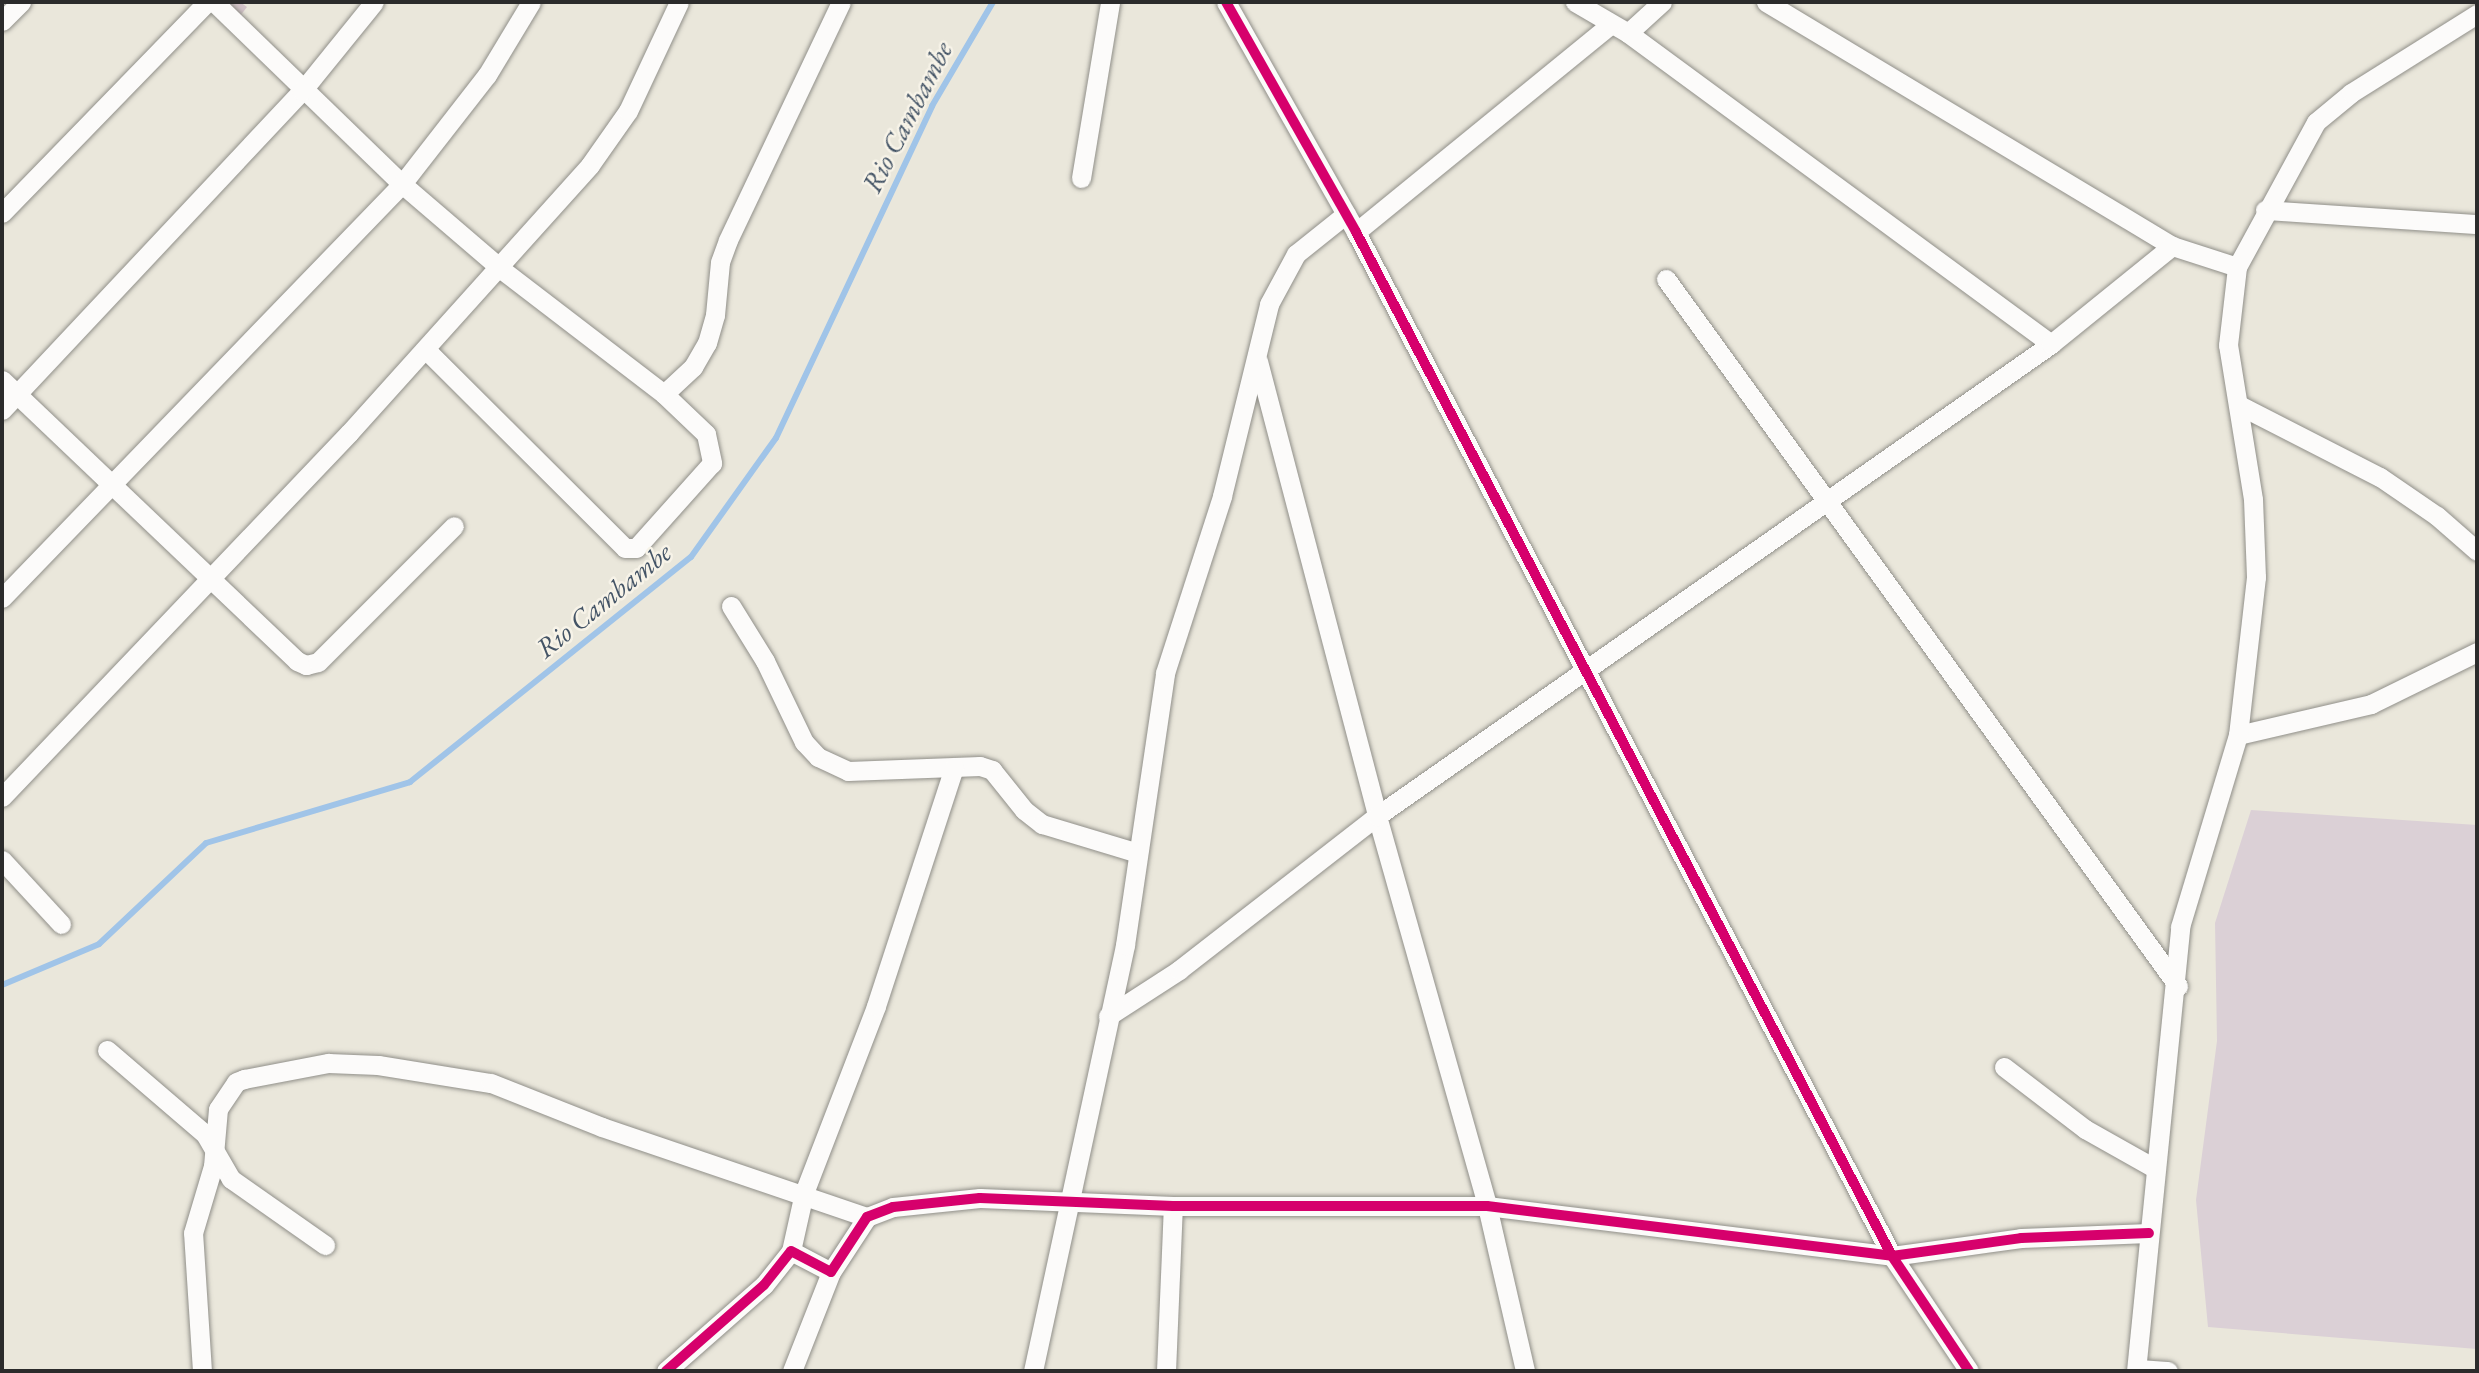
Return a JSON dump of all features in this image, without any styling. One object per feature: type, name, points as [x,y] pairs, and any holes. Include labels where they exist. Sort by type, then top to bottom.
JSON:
[{"type":"street","points":[[2,21],[21,2]]},
{"type":"street","points":[[2,213],[207,2]]},
{"type":"street","points":[[214,2],[302,91],[402,184],[501,269],[664,394],[706,434],[712,463],[639,545],[628,549],[425,349]]},
{"type":"street","points":[[2,410],[302,91],[374,2]]},
{"type":"street","points":[[2,598],[402,184],[487,75],[531,2]]},
{"type":"street","points":[[2,797],[501,269],[590,165],[628,111],[679,2]]},
{"type":"street","points":[[664,394],[693,367],[707,343],[715,315],[720,262],[728,240],[841,2]]},
{"type":"street","points":[[1082,178],[1110,2]]},
{"type":"street","points":[[1226,2],[1356,232],[1892,1256],[1969,1371]]},
{"type":"street","points":[[1575,2],[1619,29],[2051,344]]},
{"type":"street","points":[[1356,232],[1619,29],[1662,2]]},
{"type":"street","points":[[1766,2],[2172,246],[2237,267]]},
{"type":"street","points":[[2168,1371],[2136,1370],[2178,986],[2180,927],[2238,735],[2256,576],[2253,499],[2228,345],[2237,267],[2265,210],[2316,122],[2351,93],[2477,15]]},
{"type":"street","points":[[2265,210],[2477,224]]},
{"type":"street","points":[[1033,1371],[1067,1203],[1125,945],[1166,673],[1203,566],[1258,360],[1262,325],[1281,277],[1296,254],[1346,214]]},
{"type":"street","points":[[1108,1016],[1179,970],[1377,816],[2051,344],[2172,246]]},
{"type":"street","points":[[1666,279],[1828,499],[2178,986]]},
{"type":"street","points":[[1258,360],[1377,816],[1487,1206],[1524,1371]]},
{"type":"street","points":[[2,380],[297,661],[306,665],[318,662],[454,526]]},
{"type":"street","points":[[2239,405],[2380,477],[2477,551]]},
{"type":"street","points":[[731,606],[765,661],[804,741],[818,757],[848,771],[954,767],[992,770],[1024,810],[1042,824],[1138,853]]},
{"type":"street","points":[[2238,735],[2371,704],[2477,652]]},
{"type":"street","points":[[666,1371],[764,1285],[791,1251],[804,1193],[857,1058],[954,767]]},
{"type":"street","points":[[2,860],[61,924]]},
{"type":"street","points":[[107,1051],[205,1134],[231,1179],[325,1245]]},
{"type":"street","points":[[202,1371],[193,1233],[214,1148],[218,1109],[236,1082],[300,1066],[378,1065],[510,1088],[602,1127],[804,1193],[867,1217]]},
{"type":"street","points":[[2004,1067],[2085,1129],[2156,1169]]},
{"type":"street","points":[[792,1371],[831,1272],[867,1217],[894,1207],[980,1198],[1173,1206],[1487,1206],[1892,1256],[2021,1238],[2150,1233]]},
{"type":"street","points":[[1166,1371],[1173,1206]]},
{"type":"street","points":[[791,1251],[831,1272]]},
{"type":"shaded area","points":[[2251,810],[2477,825],[2477,1349],[2208,1327],[2196,1200],[2217,1041],[2215,923]]},
{"type":"building","points":[[224,2],[240,2],[247,7],[240,16]]},
{"type":"waterway","name":"Rio Cambambe","points":[[2,985],[99,944],[206,843],[410,782],[691,557],[776,438],[932,106],[993,2]]},
{"type":"cycle path","points":[[1226,2],[1356,232],[1892,1256],[1969,1371]]},
{"type":"cycle path","points":[[666,1371],[764,1285],[791,1251],[831,1272],[867,1217],[893,1207],[980,1198],[1173,1206],[1487,1206],[1892,1256],[2021,1238],[2149,1233]]}]
